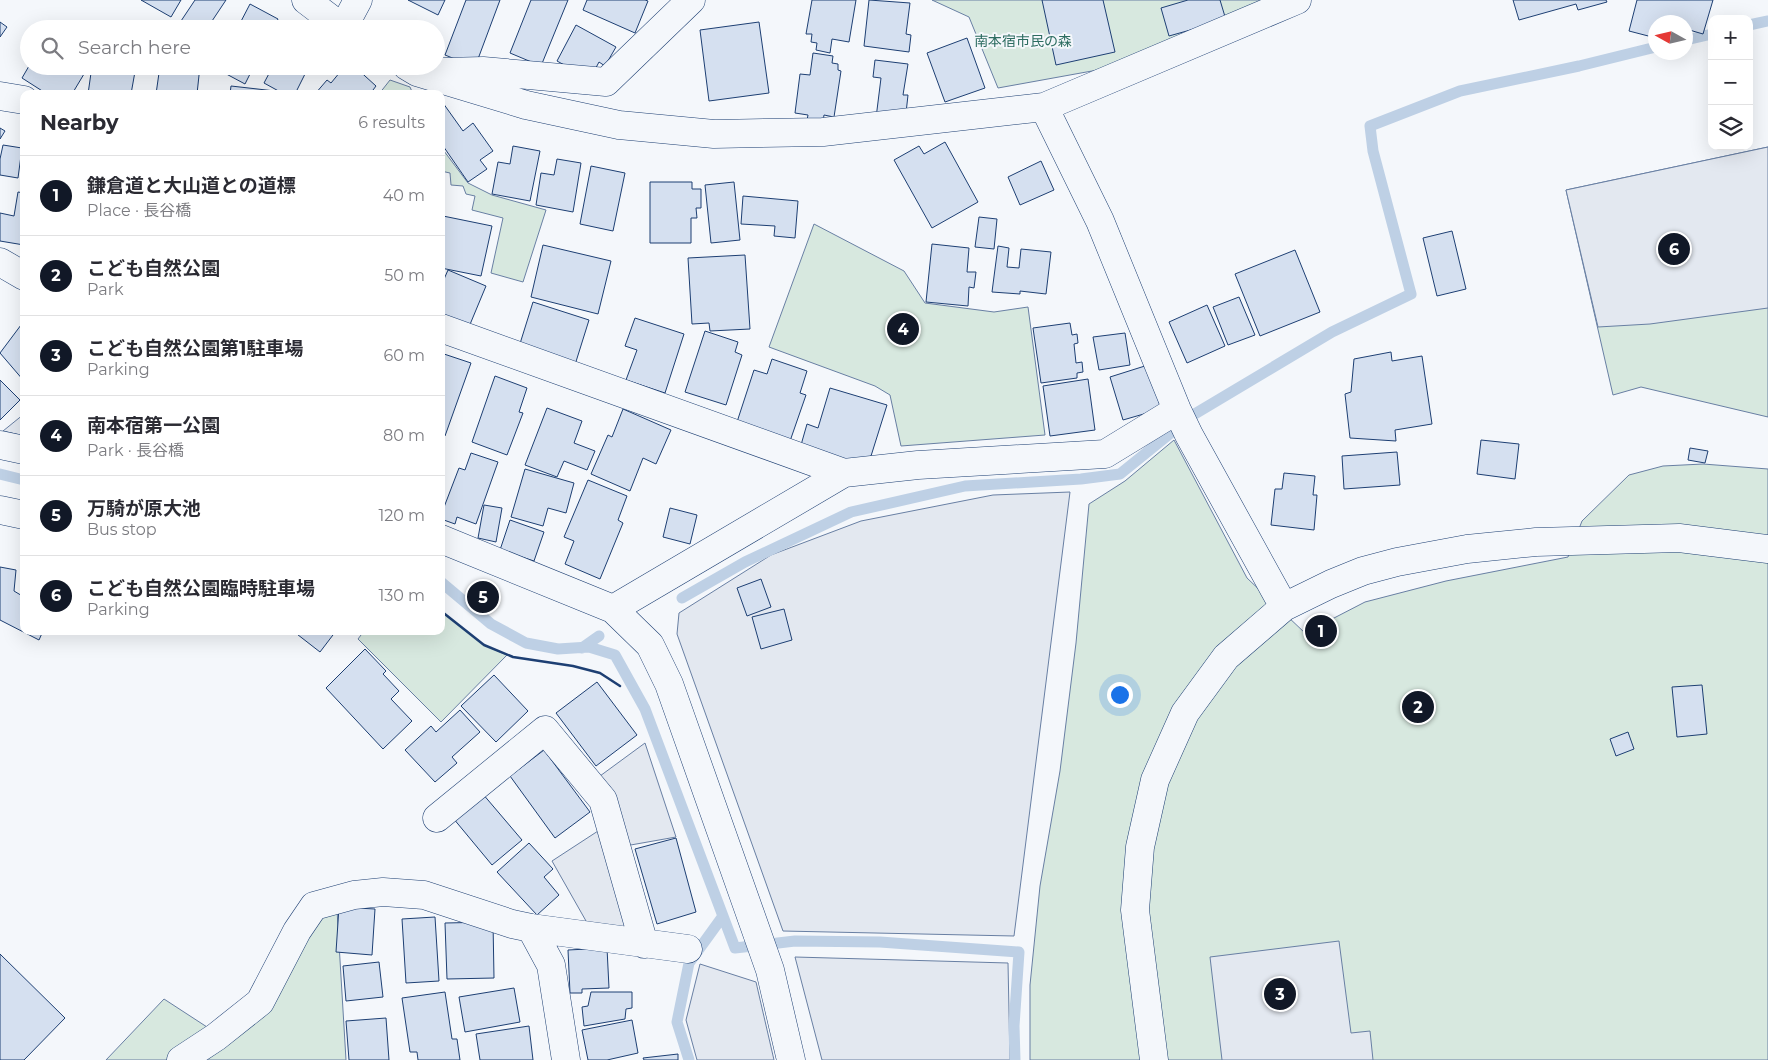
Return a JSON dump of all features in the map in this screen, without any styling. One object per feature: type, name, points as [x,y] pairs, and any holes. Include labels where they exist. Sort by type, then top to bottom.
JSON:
[{"type":"street","points":[[306,0],[332,20]]},
{"type":"street","points":[[347,20],[358,0]]},
{"type":"street","points":[[445,70],[483,71],[606,82],[691,0]]},
{"type":"street","points":[[431,75],[526,105],[619,124],[714,134],[823,132],[1044,107],[1297,0]]},
{"type":"street","points":[[0,96],[20,99]]},
{"type":"street","points":[[1044,107],[1100,221],[1177,410],[1284,608]]},
{"type":"street","points":[[0,262],[20,274]]},
{"type":"street","points":[[445,329],[844,473]]},
{"type":"street","points":[[612,609],[844,473],[918,466],[1105,454],[1177,410]]},
{"type":"street","points":[[0,445],[20,449]]},
{"type":"street","points":[[0,510],[20,514]]},
{"type":"street","points":[[1154,1060],[1135,910],[1140,847],[1155,780],[1185,713],[1226,657],[1284,608],[1331,584],[1363,571],[1397,562],[1467,549],[1536,542],[1679,538],[1768,549]]},
{"type":"street","points":[[445,541],[612,609],[650,645],[669,684],[770,970],[791,1060]]},
{"type":"street","points":[[437,818],[545,730],[603,800],[644,944]]},
{"type":"street","points":[[181,1060],[216,1037],[260,1002],[297,931],[314,906],[354,895],[383,892],[424,894],[512,924],[531,928],[688,949]]},
{"type":"street","points":[[531,928],[551,965],[566,1060]]},
{"type":"green space","name":"南本宿市民の森","points":[[932,0],[1288,0],[1114,67],[998,88],[969,17]]},
{"type":"green space","points":[[390,80],[410,87],[411,90],[382,90]]},
{"type":"green space","points":[[1768,147],[1768,417],[1641,387],[1613,395],[1566,190]]},
{"type":"green space","points":[[445,152],[468,183],[492,195],[546,210],[523,282],[491,273],[503,218],[472,210],[475,196],[466,194],[463,186],[451,185],[450,173],[445,172]]},
{"type":"green space","points":[[814,224],[904,271],[925,303],[994,312],[1028,307],[1045,435],[901,446],[890,395],[875,386],[769,347]]},
{"type":"green space","points":[[1174,440],[1247,578],[1305,633],[1365,602],[1446,581],[1568,557],[1582,521],[1629,475],[1663,466],[1703,464],[1768,469],[1768,1060],[1030,1060],[1030,985],[1040,886],[1060,771],[1076,643],[1089,504],[1125,481]]},
{"type":"green space","points":[[445,614],[484,645],[507,655],[441,722],[358,639],[361,635],[445,635]]},
{"type":"green space","points":[[337,910],[346,1060],[106,1060],[164,999],[207,1027],[226,1043],[309,924]]},
{"type":"shaded area","points":[[1768,147],[1768,308],[1650,324],[1598,327],[1566,190]]},
{"type":"shaded area","points":[[20,417],[20,435],[3,431]]},
{"type":"shaded area","points":[[1070,492],[1014,936],[783,931],[677,634],[679,613],[771,555],[861,521],[993,495]]},
{"type":"shaded area","points":[[645,743],[676,837],[625,846],[600,776]]},
{"type":"shaded area","points":[[598,831],[629,929],[590,928],[552,861]]},
{"type":"shaded area","points":[[1339,941],[1351,1033],[1370,1031],[1373,1060],[1222,1060],[1210,957]]},
{"type":"shaded area","points":[[795,957],[1008,963],[1010,1060],[822,1060]]},
{"type":"shaded area","points":[[700,964],[756,982],[774,1060],[697,1060],[686,1020]]},
{"type":"building","points":[[141,0],[181,0],[171,17]]},
{"type":"building","points":[[195,0],[226,0],[213,20],[182,20]]},
{"type":"building","points":[[408,0],[445,0],[438,15]]},
{"type":"building","points":[[466,0],[500,0],[475,67],[445,55]]},
{"type":"building","points":[[531,0],[568,0],[541,66],[510,53]]},
{"type":"building","points":[[587,0],[648,1],[635,33],[583,10]]},
{"type":"building","points":[[812,0],[856,0],[849,42],[832,39],[830,53],[816,50],[817,43],[811,42],[812,34],[806,34]]},
{"type":"building","points":[[869,0],[910,3],[906,34],[911,35],[909,52],[864,46]]},
{"type":"building","points":[[1042,0],[1103,0],[1115,52],[1056,65]]},
{"type":"building","points":[[1188,0],[1220,0],[1226,20],[1169,36],[1161,8]]},
{"type":"building","points":[[1513,0],[1606,0],[1607,2],[1578,10],[1576,4],[1519,20]]},
{"type":"building","points":[[1637,0],[1713,0],[1703,34],[1693,31],[1693,15],[1648,15],[1648,36],[1629,31]]},
{"type":"building","points":[[250,4],[278,19],[278,20],[242,20]]},
{"type":"building","points":[[0,22],[7,27],[0,37]]},
{"type":"building","points":[[759,22],[769,93],[709,101],[700,30]]},
{"type":"building","points":[[576,25],[616,47],[605,66],[599,62],[590,79],[557,61]]},
{"type":"building","points":[[967,38],[985,88],[945,102],[927,53]]},
{"type":"building","points":[[813,53],[833,56],[832,63],[838,64],[838,70],[841,71],[834,117],[824,115],[822,128],[806,125],[808,115],[795,113],[800,74],[810,75]]},
{"type":"building","points":[[875,60],[908,64],[903,95],[908,95],[905,122],[876,118],[881,78],[873,77]]},
{"type":"building","points":[[24,75],[83,75],[74,90],[41,90],[22,78]]},
{"type":"building","points":[[91,75],[134,75],[132,90],[89,90]]},
{"type":"building","points":[[159,75],[199,75],[197,90],[157,90]]},
{"type":"building","points":[[228,75],[250,75],[245,84]]},
{"type":"building","points":[[268,75],[304,75],[297,90],[277,90],[264,83]]},
{"type":"building","points":[[338,75],[364,75],[376,86],[373,90],[318,90],[327,80],[331,83]]},
{"type":"building","points":[[231,86],[266,90],[230,90]]},
{"type":"building","points":[[445,106],[463,131],[473,123],[493,151],[480,160],[487,169],[468,182],[445,149]]},
{"type":"building","points":[[0,128],[5,131],[0,139]]},
{"type":"building","points":[[945,142],[978,202],[932,228],[894,160],[919,146],[924,154]]},
{"type":"building","points":[[3,145],[20,148],[18,178],[0,175],[0,159]]},
{"type":"building","points":[[513,146],[540,151],[530,201],[492,194],[498,162],[510,164]]},
{"type":"building","points":[[557,159],[581,163],[573,212],[536,205],[541,173],[554,175]]},
{"type":"building","points":[[1041,161],[1054,190],[1020,205],[1008,177]]},
{"type":"building","points":[[591,166],[625,173],[613,231],[580,224]]},
{"type":"building","points":[[650,182],[692,182],[692,189],[701,189],[701,208],[696,208],[697,218],[691,218],[691,243],[650,243]]},
{"type":"building","points":[[734,182],[740,240],[711,243],[705,185]]},
{"type":"building","points":[[18,192],[20,192],[20,244],[0,241],[0,213],[14,216]]},
{"type":"building","points":[[743,196],[798,201],[795,238],[774,236],[775,226],[741,224]]},
{"type":"building","points":[[445,216],[492,226],[481,276],[445,269]]},
{"type":"building","points":[[979,217],[997,219],[994,249],[975,247]]},
{"type":"building","points":[[1452,231],[1466,289],[1437,296],[1423,238]]},
{"type":"building","points":[[932,244],[969,248],[967,272],[976,272],[974,288],[969,287],[968,306],[926,302]]},
{"type":"building","points":[[543,245],[611,261],[598,314],[531,297]]},
{"type":"building","points":[[998,246],[1009,248],[1007,267],[1019,268],[1021,249],[1051,252],[1046,294],[1020,291],[1020,294],[992,292]]},
{"type":"building","points":[[1295,250],[1320,312],[1260,336],[1235,274]]},
{"type":"building","points":[[745,255],[750,329],[710,331],[709,323],[692,324],[688,258]]},
{"type":"building","points":[[448,270],[486,286],[466,334],[445,325],[445,277]]},
{"type":"building","points":[[1239,297],[1255,335],[1228,345],[1213,307]]},
{"type":"building","points":[[533,302],[589,320],[574,368],[518,350]]},
{"type":"building","points":[[1207,305],[1225,346],[1187,363],[1169,322]]},
{"type":"building","points":[[635,318],[684,334],[665,393],[626,380],[637,350],[625,346]]},
{"type":"building","points":[[1070,323],[1072,335],[1077,334],[1078,343],[1074,344],[1076,363],[1082,362],[1083,372],[1077,373],[1077,378],[1041,383],[1033,328]]},
{"type":"building","points":[[20,326],[20,376],[0,353]]},
{"type":"building","points":[[705,331],[738,342],[735,352],[742,355],[726,405],[685,392]]},
{"type":"building","points":[[1125,333],[1130,365],[1099,370],[1093,337]]},
{"type":"building","points":[[1391,352],[1392,361],[1422,356],[1432,424],[1395,430],[1396,441],[1350,438],[1345,394],[1351,392],[1354,359]]},
{"type":"building","points":[[445,354],[471,363],[445,436]]},
{"type":"building","points":[[772,359],[807,371],[800,393],[806,395],[789,444],[736,425],[754,370],[767,374]]},
{"type":"building","points":[[1148,365],[1161,409],[1123,420],[1110,377]]},
{"type":"building","points":[[495,376],[527,388],[519,412],[523,413],[507,455],[472,442]]},
{"type":"building","points":[[1088,379],[1095,430],[1050,436],[1043,386]]},
{"type":"building","points":[[0,380],[20,400],[0,420]]},
{"type":"building","points":[[830,388],[887,405],[871,456],[848,467],[799,452],[807,424],[818,428]]},
{"type":"building","points":[[547,408],[582,421],[574,443],[595,451],[587,470],[564,461],[557,477],[525,465]]},
{"type":"building","points":[[623,409],[671,430],[656,464],[643,458],[630,491],[591,474],[608,435],[612,437]]},
{"type":"building","points":[[1481,440],[1519,444],[1515,479],[1477,474]]},
{"type":"building","points":[[1690,448],[1708,451],[1705,463],[1688,460]]},
{"type":"building","points":[[1397,452],[1400,485],[1344,489],[1342,456]]},
{"type":"building","points":[[471,453],[498,462],[476,524],[457,517],[455,524],[445,520],[445,505],[459,468],[465,470]]},
{"type":"building","points":[[525,469],[574,483],[566,513],[548,508],[543,526],[511,517]]},
{"type":"building","points":[[1284,473],[1315,476],[1313,495],[1317,495],[1314,530],[1271,525],[1275,489],[1282,489]]},
{"type":"building","points":[[588,480],[627,496],[618,520],[623,523],[600,579],[565,564],[574,541],[564,537]]},
{"type":"building","points":[[484,505],[502,508],[496,542],[478,538]]},
{"type":"building","points":[[670,508],[697,515],[690,544],[663,537]]},
{"type":"building","points":[[510,520],[544,532],[534,561],[500,550]]},
{"type":"building","points":[[0,567],[16,570],[14,591],[20,595],[20,630],[0,620]]},
{"type":"building","points":[[761,579],[771,607],[747,616],[737,588]]},
{"type":"building","points":[[784,609],[792,640],[761,649],[752,617]]},
{"type":"building","points":[[29,635],[41,635],[39,640]]},
{"type":"building","points":[[298,635],[333,635],[320,652]]},
{"type":"building","points":[[365,649],[386,671],[383,674],[399,691],[391,699],[412,721],[383,749],[326,688]]},
{"type":"building","points":[[494,675],[528,711],[496,742],[461,706]]},
{"type":"building","points":[[597,682],[637,735],[596,766],[556,713]]},
{"type":"building","points":[[1702,685],[1707,734],[1677,737],[1672,687]]},
{"type":"building","points":[[460,710],[480,732],[452,757],[457,763],[435,782],[405,750],[431,726],[436,732]]},
{"type":"building","points":[[1628,732],[1634,749],[1616,756],[1610,739]]},
{"type":"building","points":[[544,750],[590,812],[555,838],[510,776]]},
{"type":"building","points":[[482,793],[522,840],[492,865],[453,818]]},
{"type":"building","points":[[676,838],[696,912],[657,924],[635,849]]},
{"type":"building","points":[[529,843],[553,869],[544,877],[559,895],[537,915],[497,872]]},
{"type":"building","points":[[339,907],[375,909],[372,955],[336,952]]},
{"type":"building","points":[[435,917],[439,981],[406,983],[402,919]]},
{"type":"building","points":[[493,922],[494,978],[447,979],[445,923]]},
{"type":"building","points":[[607,948],[609,988],[582,989],[582,993],[570,993],[568,950]]},
{"type":"building","points":[[0,954],[65,1018],[24,1060],[0,1060]]},
{"type":"building","points":[[379,962],[383,997],[346,1001],[343,966]]},
{"type":"building","points":[[514,988],[520,1022],[465,1032],[459,997]]},
{"type":"building","points":[[445,992],[452,1039],[457,1039],[460,1060],[418,1060],[417,1052],[410,1052],[402,998]]},
{"type":"building","points":[[591,992],[632,992],[632,1008],[626,1009],[625,1019],[584,1026],[582,1007],[588,1006]]},
{"type":"building","points":[[386,1018],[389,1060],[349,1060],[346,1021]]},
{"type":"building","points":[[632,1020],[638,1053],[607,1060],[588,1060],[582,1030]]},
{"type":"building","points":[[529,1026],[533,1060],[480,1060],[476,1034]]},
{"type":"building","points":[[678,1054],[678,1060],[644,1060],[643,1058]]},
{"type":"waterway","points":[[1753,24],[1768,21]]},
{"type":"waterway","points":[[1693,38],[1708,35]]},
{"type":"waterway","points":[[682,598],[745,562],[851,512],[965,486],[1081,479],[1120,474],[1193,415],[1332,332],[1411,294],[1373,151],[1370,126],[1460,91],[1579,66],[1648,49]]},
{"type":"waterway","points":[[0,474],[20,479]]},
{"type":"waterway","points":[[445,585],[491,624],[526,643],[558,649],[589,647],[615,655],[645,709],[735,948],[795,941],[880,942],[1019,952],[1014,1026],[1015,1060]]},
{"type":"waterway","points":[[582,648],[599,636]]},
{"type":"waterway","points":[[689,1060],[677,1022],[689,963],[723,916]]},
{"type":"wall","points":[[445,614],[484,645],[513,657],[573,666],[600,673],[620,686]]},
{"type":"place","name":"こども自然公園臨時駐車場","points":[[1674,249]]},
{"type":"place","name":"南本宿第一公園","points":[[903,329]]},
{"type":"place","name":"万騎が原大池","points":[[483,597]]},
{"type":"place","name":"鎌倉道と大山道との道標","points":[[1321,631]]},
{"type":"place","name":"こども自然公園","points":[[1418,707]]},
{"type":"place","name":"こども自然公園第1駐車場","points":[[1280,994]]}]
